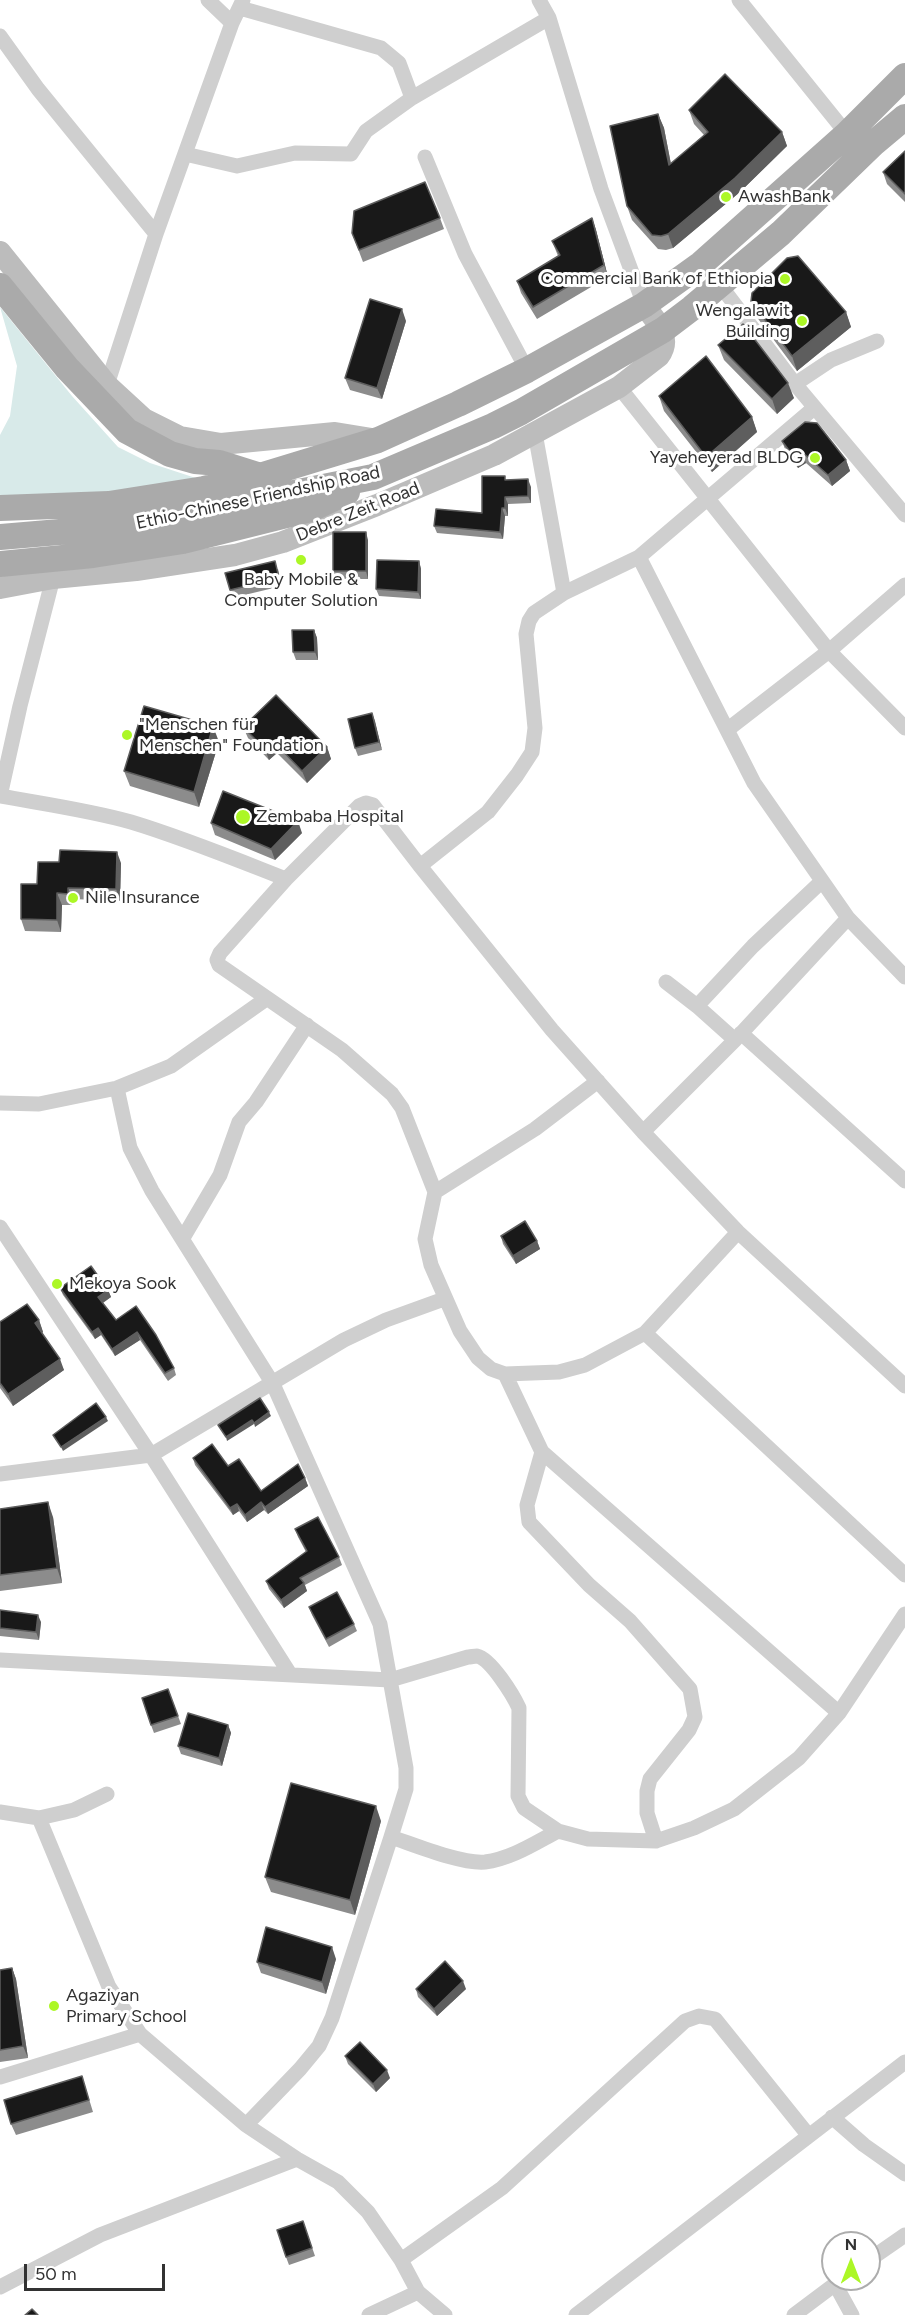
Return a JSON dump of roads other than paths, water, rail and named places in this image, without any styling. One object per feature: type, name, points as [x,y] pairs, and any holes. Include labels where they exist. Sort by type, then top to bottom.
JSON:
[{"type":"main road","name":"Ethio-Chinese Friendship Road","points":[[0,508],[109,504],[204,489],[260,476],[378,440],[527,370],[644,305],[701,264],[847,134],[905,76]]},
{"type":"main road","name":"Ethio-Chinese Friendship Road","points":[[0,537],[130,526],[373,477],[521,412],[663,330],[782,233],[874,143],[905,117]]},
{"type":"main road","points":[[0,252],[107,385],[144,419],[180,437],[221,444],[335,433],[378,440]]},
{"type":"main road","points":[[0,286],[67,368],[127,431],[170,454],[195,461],[219,464],[260,476]]},
{"type":"main road","points":[[644,305],[663,330]]},
{"type":"main road","name":"Debre Zeit Road","points":[[0,588],[53,578],[136,570],[213,558],[283,542],[377,506],[473,465],[619,387],[663,351],[663,330]]},
{"type":"main road","points":[[0,564],[93,555],[183,542],[311,509],[340,497],[373,477]]},
{"type":"street","points":[[208,0],[232,23]]},
{"type":"street","points":[[539,0],[549,18],[601,189],[644,305]]},
{"type":"street","points":[[739,0],[847,134]]},
{"type":"street","points":[[107,385],[156,234],[232,23],[241,4],[381,48],[399,63],[412,98]]},
{"type":"street","points":[[185,154],[237,166],[295,153],[351,154],[366,131],[412,98],[549,18]]},
{"type":"street","points":[[0,36],[38,89],[156,234]]},
{"type":"street","points":[[425,156],[465,254],[527,370]]},
{"type":"street","points":[[720,285],[814,408],[905,516]]},
{"type":"street","points":[[795,384],[831,360],[877,341]]},
{"type":"street","points":[[619,387],[829,651],[905,728]]},
{"type":"street","points":[[420,867],[488,812],[532,752],[535,728],[526,634],[529,621],[534,613],[564,593],[639,557],[709,500],[814,408]]},
{"type":"street","points":[[535,433],[564,593]]},
{"type":"street","points":[[639,557],[754,783],[848,918],[905,976]]},
{"type":"street","points":[[53,578],[7,734],[0,796],[92,812],[132,823],[186,840],[286,879]]},
{"type":"street","points":[[727,730],[829,651],[905,585]]},
{"type":"street","points":[[738,1232],[645,1333],[585,1365],[559,1372],[505,1374],[491,1369],[478,1358],[460,1331],[431,1265],[425,1239],[435,1192],[402,1108],[392,1094],[365,1070],[307,1025],[219,965],[217,960],[220,953],[286,879],[359,806],[366,803],[373,805],[420,867],[552,1030],[643,1132],[738,1232],[905,1386]]},
{"type":"street","points":[[698,1006],[753,946],[821,882]]},
{"type":"street","points":[[643,1132],[738,1037],[848,918]]},
{"type":"street","points":[[666,982],[738,1037],[905,1181]]},
{"type":"street","points":[[0,1103],[39,1104],[117,1088],[171,1066],[266,999]]},
{"type":"street","points":[[183,1238],[220,1175],[239,1122],[256,1102],[307,1025]]},
{"type":"street","points":[[435,1192],[535,1129],[598,1081]]},
{"type":"street","points":[[117,1088],[130,1148],[152,1191],[273,1384],[380,1624],[406,1768],[406,1789],[332,2018],[319,2046],[246,2125]]},
{"type":"street","points":[[0,1227],[151,1455],[290,1674]]},
{"type":"street","points":[[0,1474],[151,1455],[354,1335],[386,1320],[444,1299]]},
{"type":"street","points":[[645,1333],[905,1575]]},
{"type":"street","points":[[505,1374],[542,1452],[839,1713]]},
{"type":"street","points":[[542,1452],[527,1505],[529,1522],[589,1585],[630,1621],[690,1689],[695,1717],[689,1730],[650,1779],[647,1791],[647,1813],[656,1841]]},
{"type":"street","points":[[0,1660],[390,1680],[468,1657],[479,1656],[489,1664],[514,1697],[519,1708],[518,1796],[524,1808],[558,1831],[588,1839],[656,1841],[694,1828],[734,1809],[799,1758],[839,1713],[905,1614]]},
{"type":"street","points":[[0,1812],[39,1818],[74,1810],[107,1794]]},
{"type":"street","points":[[39,1818],[109,1987],[140,2034],[246,2125],[297,2159],[338,2182],[368,2212],[418,2292],[445,2315]]},
{"type":"street","points":[[391,1838],[465,1860],[485,1862],[513,1855],[558,1831]]},
{"type":"street","points":[[400,2260],[502,2188],[685,2020],[699,2016],[715,2019],[809,2136]]},
{"type":"street","points":[[0,2076],[140,2034]]},
{"type":"street","points":[[576,2315],[905,2062]]},
{"type":"street","points":[[832,2116],[864,2145],[905,2174]]},
{"type":"street","points":[[0,2286],[100,2235],[297,2159]]},
{"type":"street","points":[[881,2252],[905,2235]]},
{"type":"street","points":[[794,2315],[825,2291]]},
{"type":"street","points":[[842,2291],[852,2315]]},
{"type":"street","points":[[369,2315],[418,2292]]},
{"type":"place","name":"AwashBank","points":[[726,197]]},
{"type":"place","name":"Commercial Bank of Ethiopia","points":[[785,279]]},
{"type":"place","name":"Wengalawit Building","points":[[802,321]]},
{"type":"place","name":"Yayeheyerad BLDG","points":[[815,458]]},
{"type":"place","name":"Baby Mobile & Computer Solution","points":[[301,560]]},
{"type":"place","name":"\"Menschen für Menschen\" Foundation","points":[[127,735]]},
{"type":"place","name":"Zembaba Hospital","points":[[243,817]]},
{"type":"place","name":"Nile Insurance","points":[[73,898]]},
{"type":"place","name":"Mekoya Sook","points":[[57,1284]]},
{"type":"place","name":"Agaziyan Primary School","points":[[54,2006]]}]
